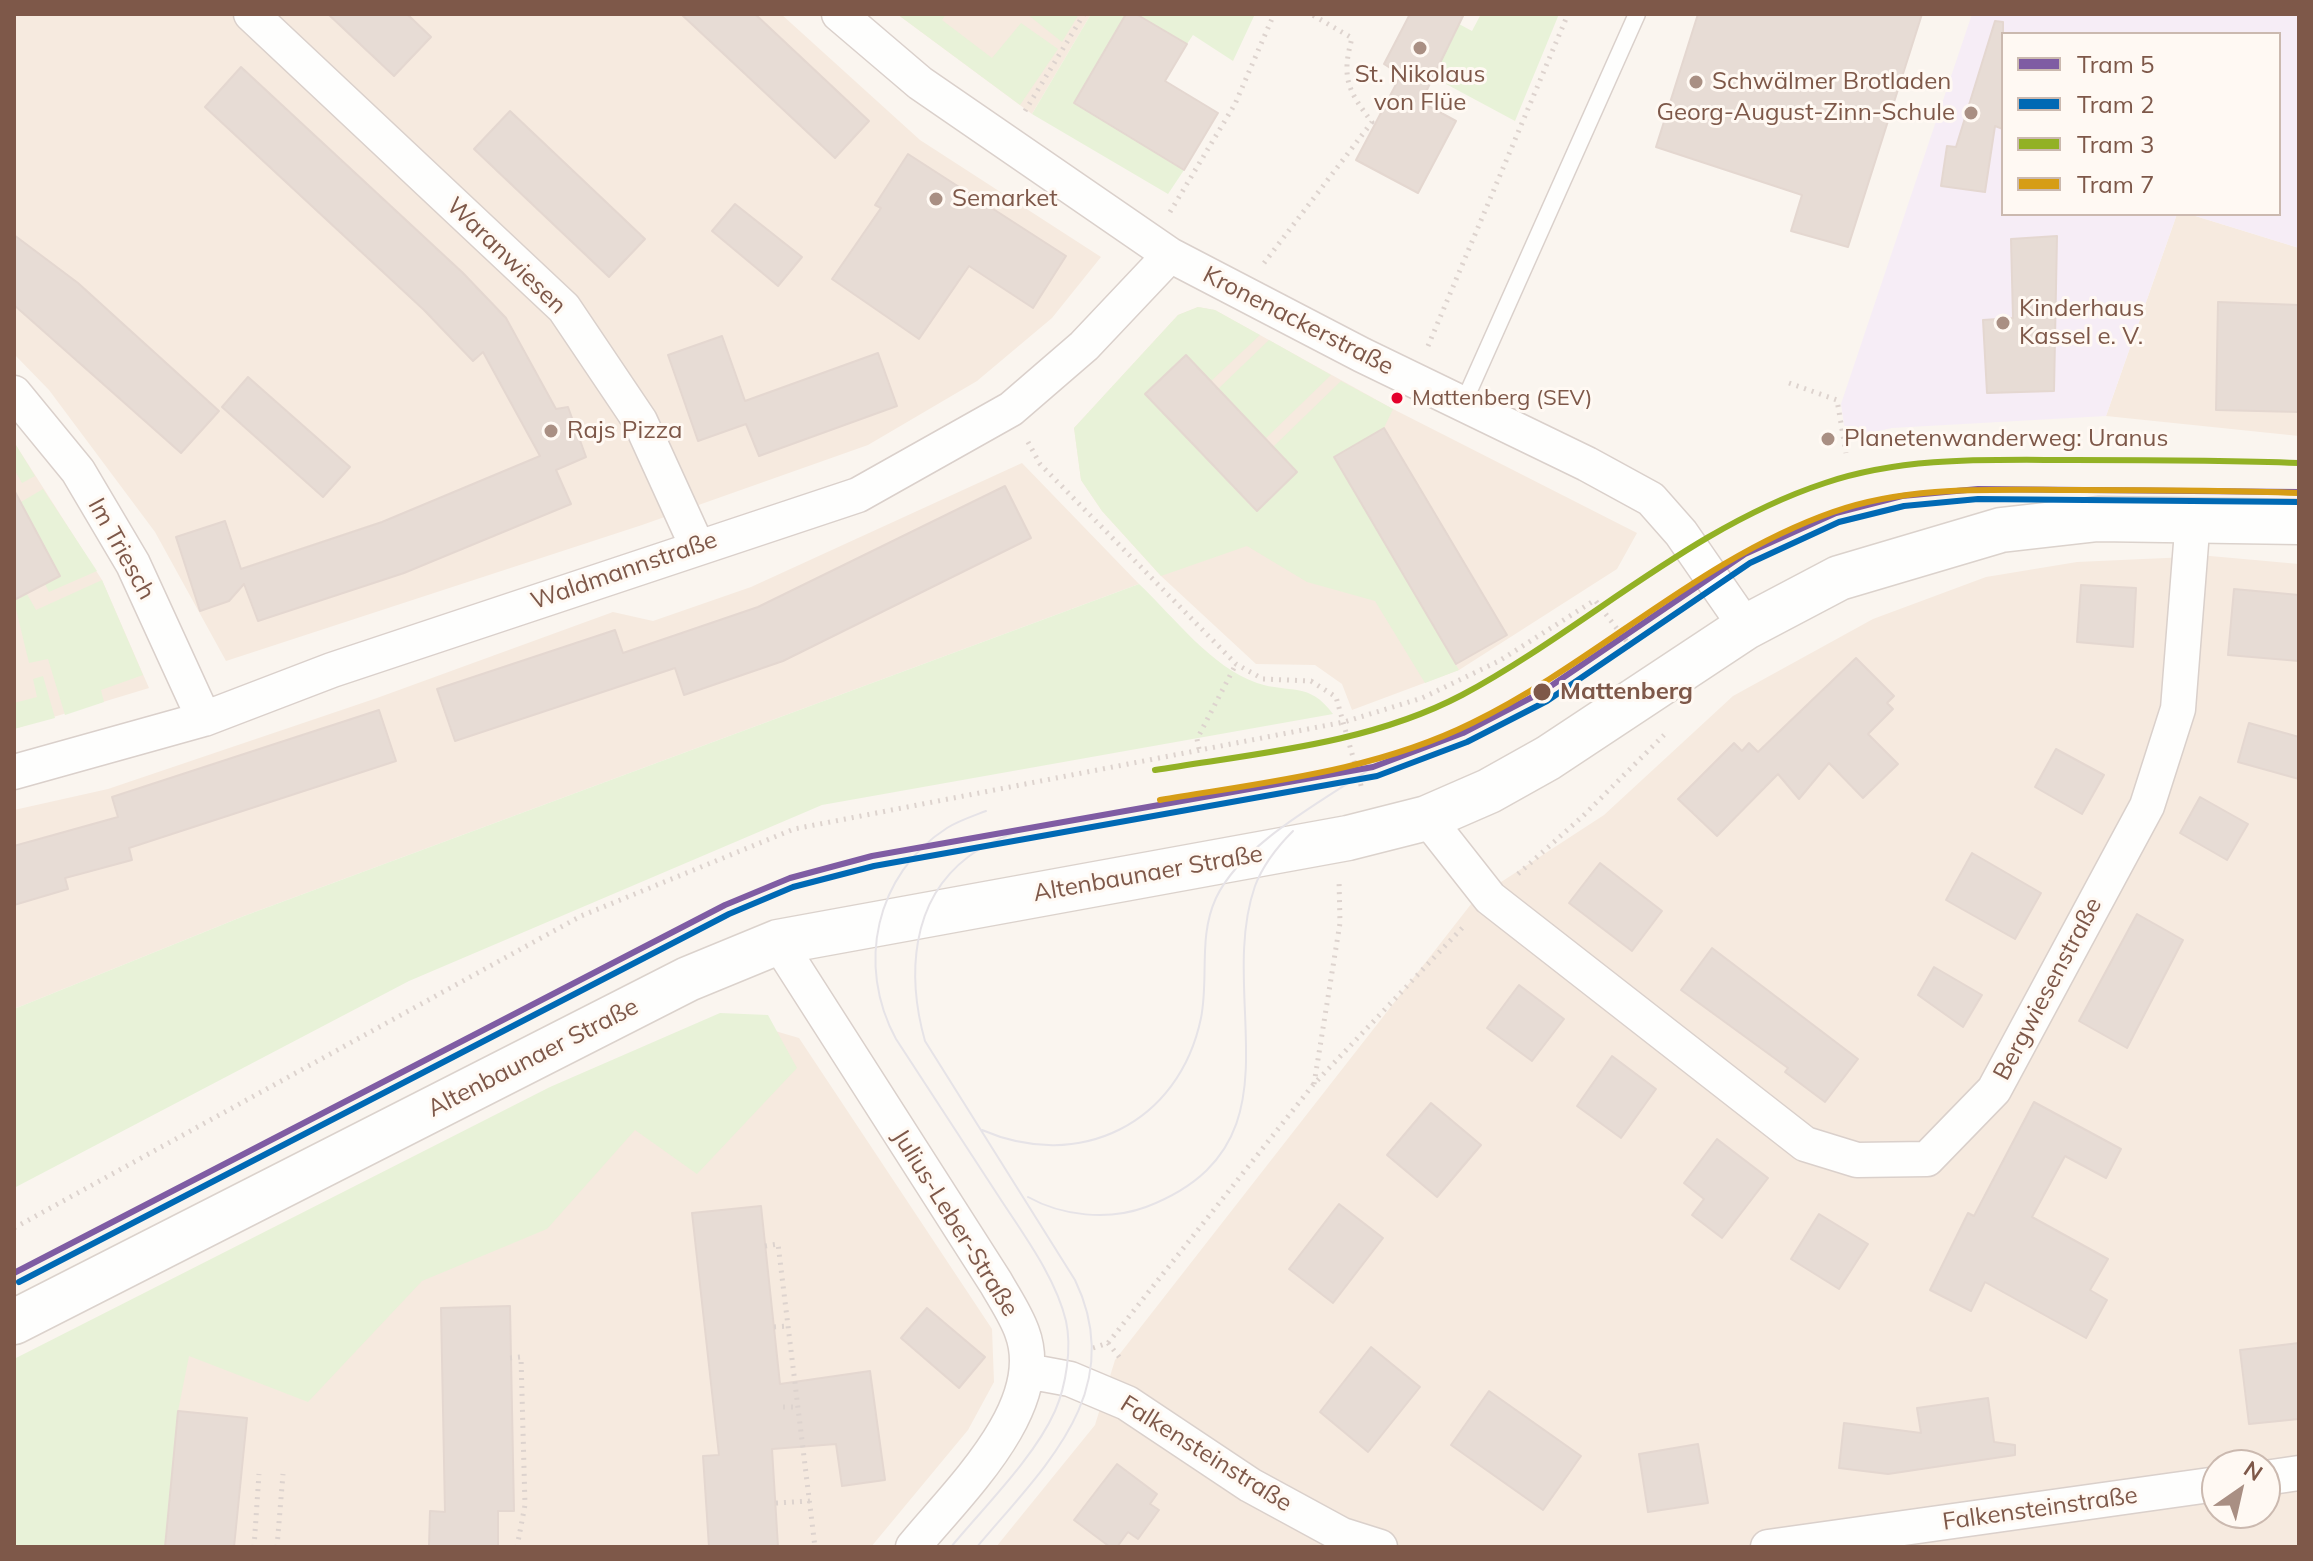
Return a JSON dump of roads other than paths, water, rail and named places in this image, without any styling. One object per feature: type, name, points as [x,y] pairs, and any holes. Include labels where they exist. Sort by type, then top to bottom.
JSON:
[{"type":"main road","name":"Altenbaunaer Straße","points":[[14,1322],[688,979],[778,942],[1348,838],[1427,818],[1489,791],[1548,758],[1746,627],[1839,578],[2001,530],[2098,519],[2193,518],[2299,522]]},
{"type":"street","name":"Waranwiesen","points":[[251,14],[564,308],[640,421],[697,546]]},
{"type":"street","name":"Kronenackerstraße","points":[[839,14],[920,83],[1161,250],[1651,499],[1681,533],[1746,627]]},
{"type":"street","name":"Waldmannstraße","points":[[14,772],[204,719],[332,670],[697,546],[858,495],[1011,409],[1084,346],[1161,250]]},
{"type":"street","name":"Im Triesch","points":[[14,393],[78,471],[133,564],[204,719]]},
{"type":"street","name":"Bergwiesenstraße","points":[[1427,818],[1490,898],[1805,1144],[1857,1160],[1927,1159],[1994,1090],[2147,806],[2178,709],[2193,518]]},
{"type":"street","name":"Julius-Leber-Straße","points":[[778,942],[996,1283],[1023,1333],[1027,1371],[1007,1431],[913,1547]]},
{"type":"street","name":"Falkensteinstraße","points":[[1027,1371],[1070,1379],[1127,1403],[1250,1485],[1342,1535],[1380,1547]]},
{"type":"street","name":"Falkensteinstraße","points":[[1768,1547],[2201,1486]]},
{"type":"lane","points":[[1463,404],[1637,14]]},
{"type":"tram line","name":"3","points":[[1155,770],[1273,752],[1351,736],[1426,712],[1507,669],[1729,525],[1776,502],[1855,474],[1917,464],[1979,460],[2299,463]]},
{"type":"tram line","name":"5","points":[[14,1273],[725,905],[790,878],[872,856],[1373,767],[1463,733],[1542,692],[1745,554],[1836,513],[1902,496],[1978,489],[2299,492]]},
{"type":"tram line","name":"7","points":[[1160,800],[1319,773],[1397,753],[1435,739],[1518,698],[1738,556],[1784,532],[1862,503],[1921,493],[1982,490],[2298,493]]},
{"type":"tram line","name":"2","points":[[19,1282],[729,914],[793,887],[874,866],[1377,776],[1467,742],[1547,701],[1750,563],[1839,522],[1904,506],[1978,499],[2299,502]]},
{"type":"tram line","points":[[982,1130],[1018,1142],[1054,1145],[1088,1141],[1120,1130],[1148,1111],[1171,1086],[1189,1055],[1201,1018],[1207,928],[1216,898],[1228,878],[1264,841],[1373,767]]},
{"type":"tram line","points":[[951,1547],[1008,1482],[1046,1429],[1062,1390],[1068,1355],[1066,1321],[1048,1274],[896,1039],[884,1011],[877,982],[876,952],[880,923],[889,896],[903,870],[922,847],[947,828],[986,811]]},
{"type":"tram line","points":[[977,1547],[1028,1488],[1071,1426],[1085,1393],[1092,1358],[1089,1320],[1075,1280],[925,1041],[919,1017],[915,966],[924,918],[934,895],[968,857],[1023,829]]},
{"type":"tram line","points":[[1028,1197],[1070,1212],[1101,1215],[1131,1211],[1146,1207],[1195,1180],[1225,1147],[1241,1109],[1246,1067],[1245,931],[1258,878],[1281,843],[1293,831]]},
{"type":"place","name":"St. Nikolaus von Flüe","points":[[1420,48]]},
{"type":"place","name":"Schwälmer Brotladen","points":[[1696,82]]},
{"type":"place","name":"Georg-August-Zinn-Schule","points":[[1971,113]]},
{"type":"place","name":"Semarket","points":[[936,199]]},
{"type":"place","name":"Kinderhaus Kassel e. V.","points":[[2003,323]]},
{"type":"place","name":"Mattenberg (SEV)","points":[[1397,398]]},
{"type":"place","name":"Rajs Pizza","points":[[551,431]]},
{"type":"place","name":"Planetenwanderweg: Uranus","points":[[1828,439]]},
{"type":"place","name":"Mattenberg","points":[[1542,692]]}]
